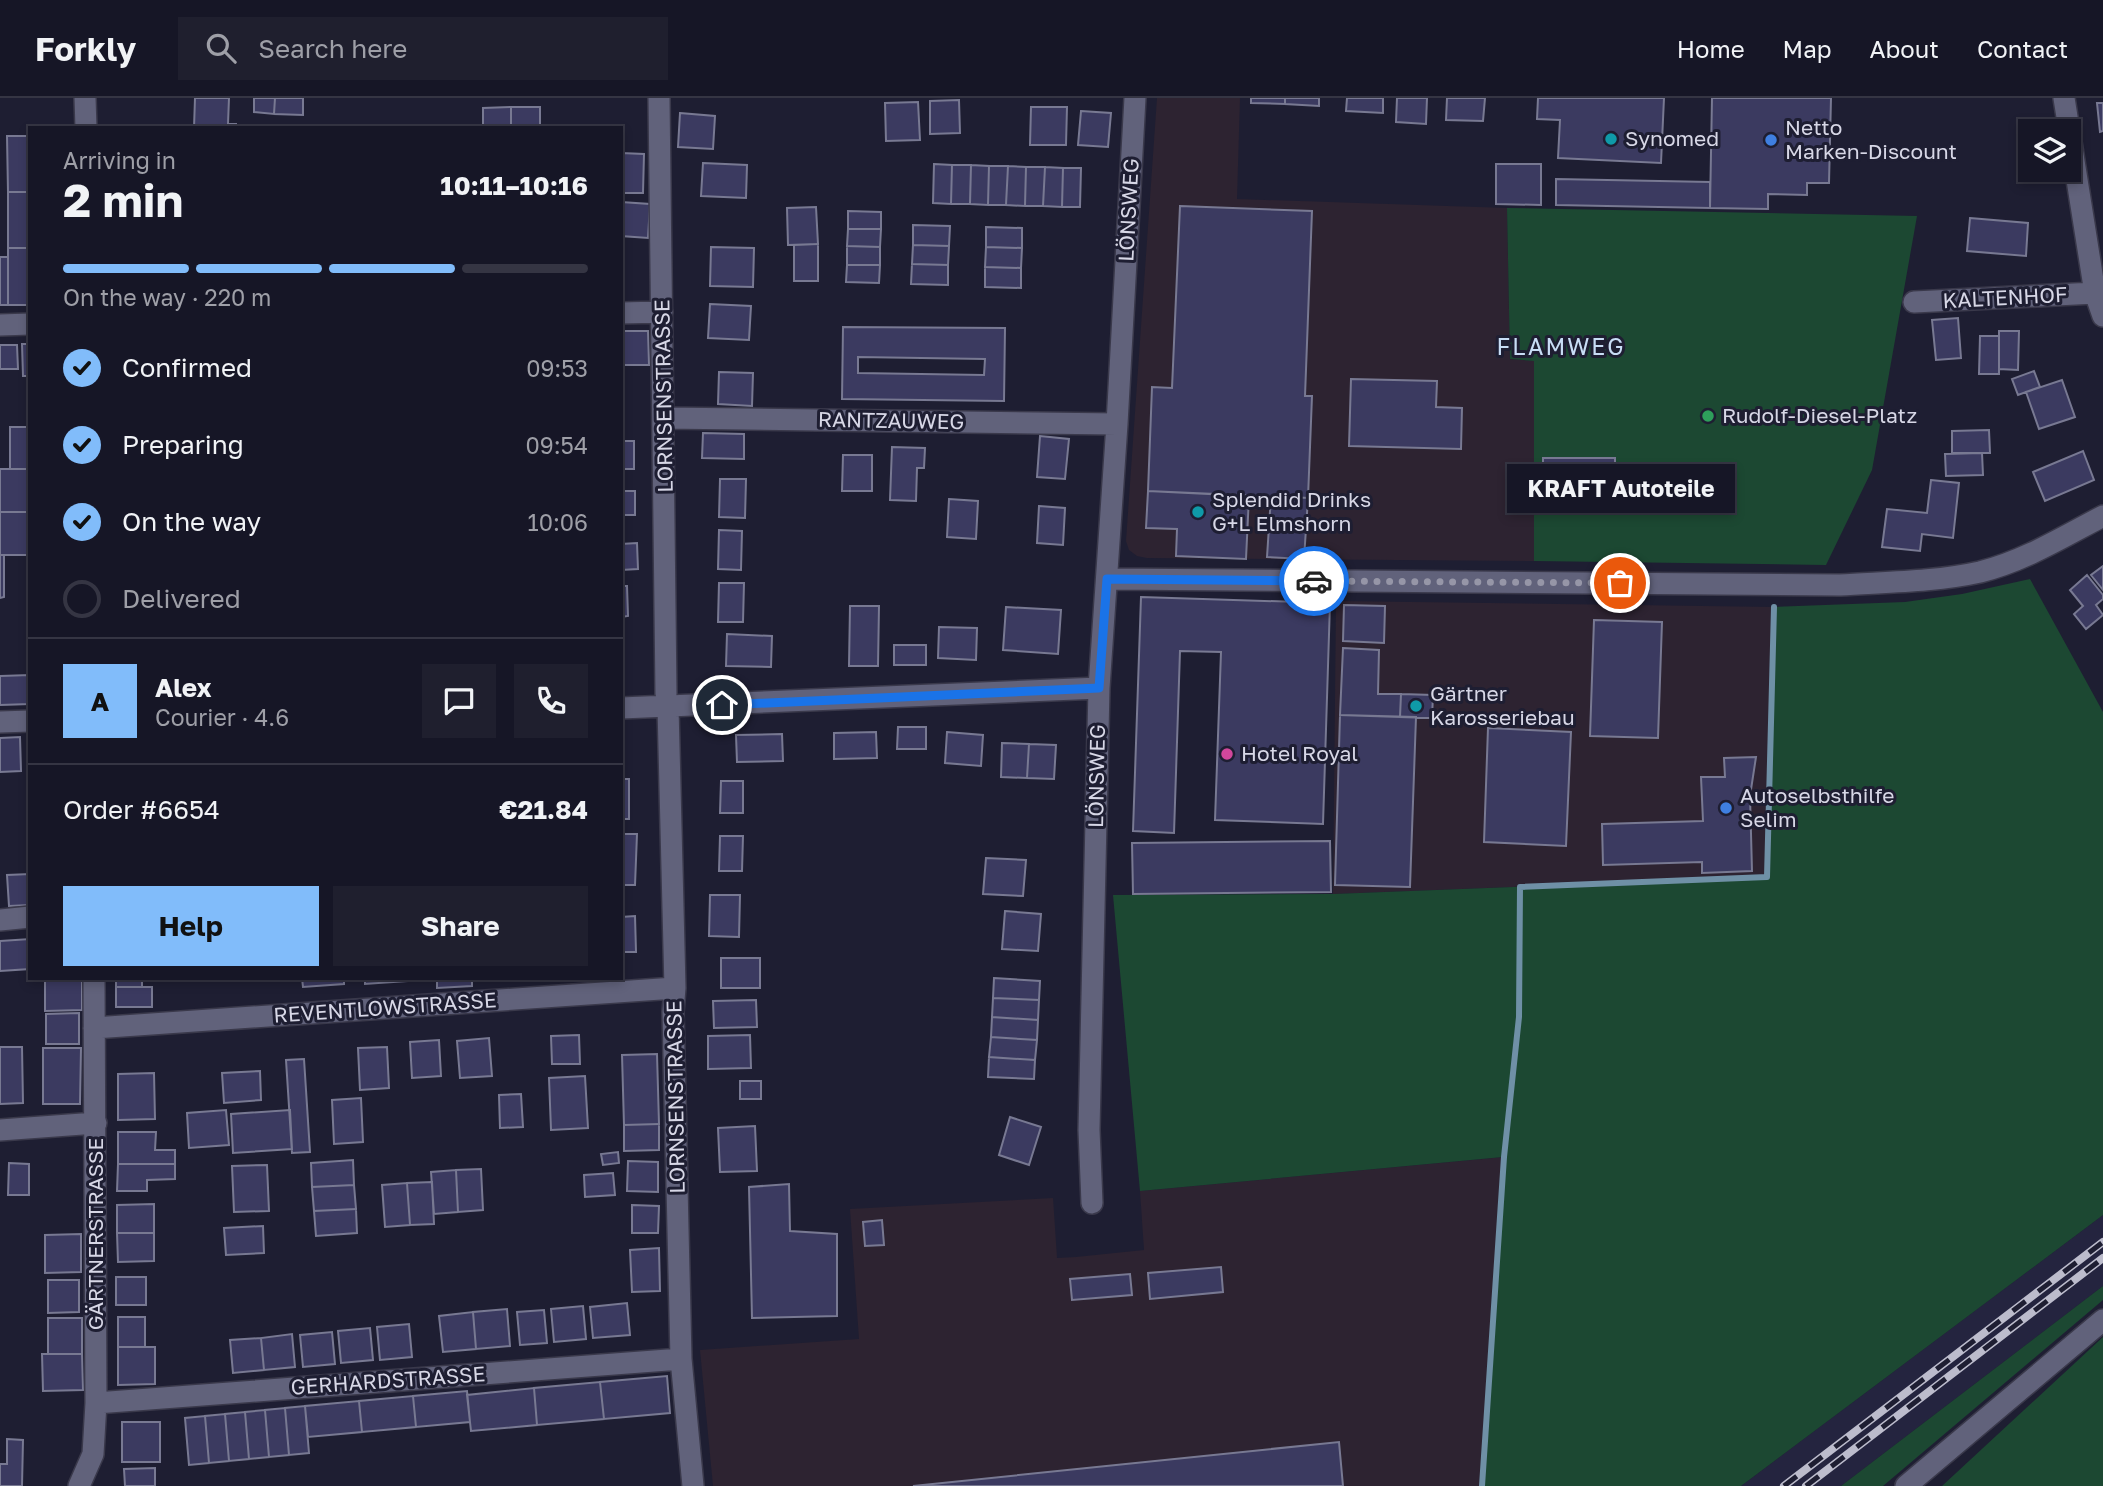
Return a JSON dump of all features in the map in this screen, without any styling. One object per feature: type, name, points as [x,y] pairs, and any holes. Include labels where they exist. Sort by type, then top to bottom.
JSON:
[{"type":"street","points":[[85,98],[86,126]]},
{"type":"street","name":"LORNSENSTRASSE","points":[[659,98],[667,701],[681,1359],[693,1486]]},
{"type":"street","name":"LÖNSWEG","points":[[1092,1203],[1090,1117],[1099,688],[1135,98]]},
{"type":"street","name":"KALTENHOF","points":[[2064,98],[2095,293],[2103,316]]},
{"type":"street","name":"KALTENHOF","points":[[1914,302],[2095,293]]},
{"type":"street","points":[[623,313],[662,312]]},
{"type":"street","points":[[0,324],[28,324]]},
{"type":"street","name":"RANTZAUWEG","points":[[665,418],[1117,424]]},
{"type":"street","points":[[1107,579],[1840,586],[1922,580],[1980,572],[2028,555],[2103,516]]},
{"type":"street","points":[[623,708],[667,701],[1099,688]]},
{"type":"street","points":[[0,722],[28,721]]},
{"type":"street","points":[[0,920],[28,917]]},
{"type":"street","name":"GÄRTNERSTRASSE","points":[[79,1486],[93,1454],[96,1402],[94,980]]},
{"type":"street","name":"REVENTLOWSTRASSE","points":[[94,1028],[675,988]]},
{"type":"street","points":[[0,1130],[96,1124]]},
{"type":"street","points":[[1906,1486],[2103,1320]]},
{"type":"street","name":"GERHARDSTRASSE","points":[[96,1402],[681,1359]]},
{"type":"shaded area","points":[[1157,98],[1240,98],[1237,199],[1507,208],[1510,359],[1534,361],[1534,561],[1147,558],[1137,556],[1129,550],[1126,541]]},
{"type":"shaded area","points":[[1336,601],[1774,607],[1767,877],[1333,894]]},
{"type":"shaded area","points":[[1504,1157],[1482,1486],[713,1486],[700,1350],[859,1339],[850,1209],[1053,1198],[1057,1258],[1076,1257],[1144,1250],[1140,1191]]},
{"type":"shaded area","points":[[2103,1215],[2103,1286],[1841,1486],[1741,1486]]},
{"type":"green space","name":"Rudolf-Diesel-Platz","points":[[1507,208],[1917,216],[1872,470],[1826,565],[1534,561],[1534,361],[1510,359]]},
{"type":"green space","points":[[2030,579],[2103,712],[2103,1215],[1741,1486],[1482,1486],[1503,1157],[1140,1191],[1113,895],[1333,894],[1766,877],[1774,607],[1905,602],[1962,594]]},
{"type":"green space","points":[[2103,1286],[2103,1300],[1883,1486],[1841,1486]]},
{"type":"green space","points":[[2103,1337],[2103,1486],[1942,1486]]},
{"type":"building","points":[[195,98],[229,98],[228,124],[236,126],[194,126]]},
{"type":"building","points":[[254,98],[275,98],[274,114],[254,112]]},
{"type":"building","points":[[275,98],[303,98],[303,115],[274,114]]},
{"type":"building","points":[[1251,98],[1285,98],[1285,104],[1251,103]]},
{"type":"building","points":[[1285,98],[1319,98],[1319,106],[1285,104]]},
{"type":"building","points":[[1347,98],[1383,98],[1383,113],[1346,111]]},
{"type":"building","points":[[1397,98],[1427,98],[1426,124],[1396,122]]},
{"type":"building","points":[[1447,98],[1485,98],[1483,121],[1446,120]]},
{"type":"building","name":"Synomed","points":[[1538,98],[1664,98],[1661,163],[1558,158],[1560,120],[1537,119]]},
{"type":"building","name":"Netto Marken-Discount","points":[[1712,98],[1831,98],[1829,183],[1807,183],[1807,195],[1768,194],[1768,209],[1710,208]]},
{"type":"building","points":[[959,100],[960,133],[930,134],[930,101]]},
{"type":"building","points":[[918,102],[920,140],[886,141],[885,103]]},
{"type":"building","points":[[2097,103],[2103,103],[2103,131],[2100,132]]},
{"type":"building","points":[[511,107],[511,126],[483,126],[483,108]]},
{"type":"building","points":[[511,107],[540,107],[540,126],[511,126]]},
{"type":"building","points":[[1031,107],[1067,107],[1066,145],[1030,145]]},
{"type":"building","points":[[1081,111],[1111,113],[1108,147],[1078,145]]},
{"type":"building","points":[[680,113],[715,116],[713,149],[678,147]]},
{"type":"building","points":[[7,136],[28,136],[28,192],[8,192]]},
{"type":"building","points":[[623,153],[644,154],[643,193],[623,193]]},
{"type":"building","points":[[703,163],[747,165],[746,198],[701,196]]},
{"type":"building","points":[[934,164],[952,165],[951,204],[933,203]]},
{"type":"building","points":[[1496,164],[1541,164],[1541,205],[1496,204]]},
{"type":"building","points":[[952,165],[971,165],[970,204],[951,204]]},
{"type":"building","points":[[971,165],[989,166],[988,205],[970,204]]},
{"type":"building","points":[[989,166],[1008,166],[1006,205],[988,205]]},
{"type":"building","points":[[1008,166],[1026,167],[1025,206],[1006,205]]},
{"type":"building","points":[[1026,167],[1045,167],[1043,206],[1025,206]]},
{"type":"building","points":[[1045,167],[1063,168],[1062,207],[1043,206]]},
{"type":"building","points":[[1063,168],[1081,168],[1080,207],[1062,207]]},
{"type":"building","points":[[1556,179],[1710,182],[1710,208],[1556,205]]},
{"type":"building","points":[[8,192],[28,192],[28,248],[8,248]]},
{"type":"building","points":[[623,202],[650,204],[648,238],[623,236]]},
{"type":"building","points":[[1180,206],[1312,211],[1305,396],[1312,396],[1308,498],[1148,491],[1152,387],[1172,388]]},
{"type":"building","points":[[816,207],[818,244],[788,245],[787,208]]},
{"type":"building","points":[[848,211],[881,212],[881,229],[848,229]]},
{"type":"building","points":[[1970,218],[2028,223],[2026,256],[1967,251]]},
{"type":"building","points":[[913,225],[950,226],[949,246],[913,245]]},
{"type":"building","points":[[986,227],[1022,228],[1022,248],[986,247]]},
{"type":"building","points":[[848,229],[881,229],[880,247],[847,246]]},
{"type":"building","points":[[818,244],[818,281],[794,281],[794,245]]},
{"type":"building","points":[[913,245],[949,246],[948,265],[912,264]]},
{"type":"building","points":[[847,246],[880,247],[880,265],[847,265]]},
{"type":"building","points":[[711,247],[754,248],[753,287],[710,286]]},
{"type":"building","points":[[986,247],[1022,248],[1021,268],[985,267]]},
{"type":"building","points":[[8,248],[28,248],[28,305],[8,305]]},
{"type":"building","points":[[0,257],[8,257],[8,305],[0,305]]},
{"type":"building","points":[[912,264],[948,265],[948,285],[911,284]]},
{"type":"building","points":[[847,265],[880,265],[879,283],[846,282]]},
{"type":"building","points":[[985,267],[1021,268],[1021,288],[985,287]]},
{"type":"building","points":[[710,304],[751,306],[749,340],[708,338]]},
{"type":"building","points":[[1958,318],[1961,358],[1936,360],[1932,320]]},
{"type":"building","points":[[843,327],[1005,328],[1004,401],[842,399]],"holes":[[[858,357],[985,359],[984,375],[858,373]]]},
{"type":"building","points":[[623,331],[648,331],[649,365],[623,365]]},
{"type":"building","points":[[1999,331],[2019,331],[2018,370],[1999,369]]},
{"type":"building","points":[[1980,336],[1999,336],[1999,374],[1979,374]]},
{"type":"building","points":[[22,344],[28,344],[28,376],[23,376]]},
{"type":"building","points":[[0,345],[17,345],[18,369],[0,369]]},
{"type":"building","points":[[2034,371],[2040,387],[2018,395],[2012,379]]},
{"type":"building","points":[[719,372],[753,373],[752,406],[718,404]]},
{"type":"building","points":[[1351,379],[1437,381],[1436,407],[1462,408],[1461,449],[1349,446]]},
{"type":"building","points":[[2062,380],[2075,417],[2039,429],[2026,392]]},
{"type":"building","points":[[10,427],[28,427],[28,469],[10,469]]},
{"type":"building","points":[[1989,430],[1990,453],[1952,453],[1952,431]]},
{"type":"building","points":[[703,433],[744,434],[744,459],[702,458]]},
{"type":"building","points":[[1040,436],[1069,439],[1065,479],[1037,477]]},
{"type":"building","points":[[623,441],[634,441],[634,469],[623,469]]},
{"type":"building","points":[[892,447],[925,448],[924,468],[917,468],[916,501],[890,500]]},
{"type":"building","points":[[2083,451],[2094,480],[2045,501],[2033,472]]},
{"type":"building","points":[[1982,453],[1983,475],[1946,476],[1945,454]]},
{"type":"building","points":[[843,455],[872,455],[872,491],[842,491]]},
{"type":"building","points":[[1543,458],[1615,458],[1615,489],[1543,489]]},
{"type":"building","points":[[0,469],[28,469],[28,512],[0,512]]},
{"type":"building","points":[[720,479],[746,479],[745,518],[719,517]]},
{"type":"building","points":[[1931,480],[1959,483],[1953,538],[1922,534],[1920,551],[1882,547],[1887,509],[1927,513]]},
{"type":"building","points":[[623,491],[635,491],[635,515],[623,515]]},
{"type":"building","name":"Splendid Drinks G+L Elmshorn","points":[[1148,491],[1249,496],[1246,559],[1176,556],[1177,529],[1146,528]]},
{"type":"building","points":[[1271,496],[1308,498],[1304,559],[1267,557]]},
{"type":"building","points":[[949,499],[978,501],[976,539],[947,537]]},
{"type":"building","points":[[1039,506],[1065,508],[1063,545],[1037,543]]},
{"type":"building","points":[[0,512],[28,512],[28,555],[0,555]]},
{"type":"building","points":[[719,530],[742,531],[741,570],[718,569]]},
{"type":"building","points":[[637,543],[638,569],[623,570],[623,544]]},
{"type":"building","points":[[0,555],[4,555],[4,597],[0,598]]},
{"type":"building","points":[[2103,566],[2103,590],[2091,575]]},
{"type":"building","points":[[2087,575],[2103,595],[2103,599],[2096,605],[2103,615],[2086,629],[2074,614],[2083,606],[2070,590]]},
{"type":"building","points":[[719,583],[744,583],[743,622],[718,622]]},
{"type":"building","points":[[623,586],[627,586],[628,616],[623,617]]},
{"type":"building","name":"Hotel Royal","points":[[1141,597],[1330,603],[1323,824],[1215,820],[1221,652],[1180,651],[1174,833],[1133,831]]},
{"type":"building","points":[[1344,605],[1385,606],[1384,643],[1343,641]]},
{"type":"building","points":[[850,606],[879,606],[878,666],[849,666]]},
{"type":"building","points":[[1006,607],[1061,610],[1058,654],[1003,650]]},
{"type":"building","points":[[1594,620],[1662,622],[1658,738],[1590,736]]},
{"type":"building","points":[[939,627],[977,628],[976,660],[938,658]]},
{"type":"building","points":[[727,634],[772,636],[771,667],[726,666]]},
{"type":"building","points":[[894,645],[926,645],[926,665],[894,665]]},
{"type":"building","points":[[1343,648],[1379,650],[1378,694],[1401,694],[1400,717],[1340,715]]},
{"type":"building","points":[[28,675],[28,704],[0,705],[0,676]]},
{"type":"building","name":"Gärtner Karosseriebau","points":[[1401,694],[1433,695],[1432,718],[1400,717]]},
{"type":"building","points":[[1340,715],[1416,717],[1410,887],[1335,885]]},
{"type":"building","points":[[898,727],[926,727],[926,749],[897,749]]},
{"type":"building","points":[[1488,728],[1571,732],[1566,846],[1484,842]]},
{"type":"building","points":[[876,732],[877,758],[834,759],[834,733]]},
{"type":"building","points":[[947,732],[983,735],[981,766],[945,763]]},
{"type":"building","points":[[782,734],[783,761],[737,762],[736,735]]},
{"type":"building","points":[[20,737],[21,771],[0,772],[0,738]]},
{"type":"building","points":[[1002,743],[1029,744],[1027,778],[1001,777]]},
{"type":"building","points":[[1029,744],[1056,745],[1054,779],[1027,778]]},
{"type":"building","name":"Autoselbsthilfe Selim","points":[[1756,757],[1750,796],[1752,871],[1702,873],[1702,862],[1603,865],[1602,824],[1703,821],[1701,777],[1725,777],[1724,758]]},
{"type":"building","points":[[623,779],[629,779],[629,819],[623,819]]},
{"type":"building","points":[[721,781],[743,781],[743,813],[720,813]]},
{"type":"building","points":[[623,834],[637,834],[635,885],[623,885]]},
{"type":"building","points":[[720,836],[743,836],[742,871],[719,871]]},
{"type":"building","points":[[1330,841],[1331,892],[1133,894],[1132,843]]},
{"type":"building","points":[[986,858],[1026,860],[1023,896],[983,894]]},
{"type":"building","points":[[28,874],[28,905],[9,906],[7,875]]},
{"type":"building","points":[[710,895],[740,895],[739,937],[709,936]]},
{"type":"building","points":[[1005,911],[1041,914],[1038,951],[1002,949]]},
{"type":"building","points":[[635,916],[636,952],[623,952],[623,917]]},
{"type":"building","points":[[28,939],[28,969],[0,971],[0,941]]},
{"type":"building","points":[[721,958],[760,958],[760,988],[721,988]]},
{"type":"building","points":[[994,978],[1040,981],[1039,1000],[993,998]]},
{"type":"building","points":[[45,980],[82,980],[82,1010],[45,1011]]},
{"type":"building","points":[[116,980],[142,980],[142,987],[116,987]]},
{"type":"building","points":[[302,980],[344,980],[344,984],[303,987]]},
{"type":"building","points":[[365,980],[407,980],[407,981],[365,984]]},
{"type":"building","points":[[437,980],[472,980],[472,986],[437,988]]},
{"type":"building","points":[[116,987],[152,987],[152,1007],[116,1007]]},
{"type":"building","points":[[993,998],[1039,1000],[1038,1020],[992,1017]]},
{"type":"building","points":[[756,1000],[757,1027],[714,1028],[713,1001]]},
{"type":"building","points":[[79,1013],[79,1044],[46,1044],[46,1014]]},
{"type":"building","points":[[992,1017],[1038,1020],[1037,1040],[991,1037]]},
{"type":"building","points":[[579,1035],[580,1064],[552,1064],[551,1036]]},
{"type":"building","points":[[750,1035],[751,1068],[708,1069],[708,1036]]},
{"type":"building","points":[[991,1037],[1037,1040],[1035,1060],[989,1057]]},
{"type":"building","points":[[489,1038],[492,1076],[460,1078],[457,1041]]},
{"type":"building","points":[[439,1040],[441,1076],[412,1078],[410,1042]]},
{"type":"building","points":[[0,1047],[22,1047],[23,1103],[0,1104]]},
{"type":"building","points":[[387,1047],[389,1088],[360,1090],[358,1048]]},
{"type":"building","points":[[43,1048],[81,1048],[80,1104],[43,1104]]},
{"type":"building","points":[[657,1054],[659,1124],[624,1125],[622,1055]]},
{"type":"building","points":[[989,1057],[1035,1060],[1034,1079],[988,1077]]},
{"type":"building","points":[[304,1059],[310,1152],[292,1153],[286,1060]]},
{"type":"building","points":[[260,1071],[261,1100],[224,1103],[222,1073]]},
{"type":"building","points":[[154,1073],[155,1119],[118,1120],[118,1074]]},
{"type":"building","points":[[585,1076],[588,1128],[551,1130],[549,1078]]},
{"type":"building","points":[[740,1081],[761,1081],[761,1099],[740,1099]]},
{"type":"building","points":[[521,1094],[523,1127],[500,1128],[499,1095]]},
{"type":"building","points":[[361,1098],[363,1142],[334,1144],[332,1100]]},
{"type":"building","points":[[226,1110],[229,1145],[189,1148],[187,1113]]},
{"type":"building","points":[[290,1110],[292,1149],[233,1153],[231,1114]]},
{"type":"building","points":[[1010,1117],[1041,1127],[1029,1165],[999,1155]]},
{"type":"building","points":[[659,1124],[659,1150],[624,1151],[624,1125]]},
{"type":"building","points":[[755,1126],[757,1171],[720,1172],[718,1128]]},
{"type":"building","points":[[118,1132],[156,1132],[155,1150],[175,1150],[175,1164],[118,1164]]},
{"type":"building","points":[[618,1152],[619,1163],[603,1165],[601,1154]]},
{"type":"building","points":[[353,1160],[354,1185],[312,1187],[311,1163]]},
{"type":"building","points":[[628,1161],[658,1162],[658,1192],[627,1191]]},
{"type":"building","points":[[9,1163],[29,1164],[29,1195],[8,1195]]},
{"type":"building","points":[[118,1164],[175,1164],[175,1179],[147,1180],[147,1191],[117,1191]]},
{"type":"building","points":[[267,1165],[269,1211],[234,1212],[232,1166]]},
{"type":"building","points":[[481,1169],[483,1210],[458,1212],[456,1170]]},
{"type":"building","points":[[456,1170],[458,1212],[434,1214],[431,1172]]},
{"type":"building","points":[[613,1173],[615,1195],[585,1197],[584,1175]]},
{"type":"building","points":[[432,1182],[434,1224],[410,1225],[407,1183]]},
{"type":"building","points":[[407,1183],[410,1225],[385,1227],[382,1185]]},
{"type":"building","points":[[789,1184],[790,1231],[837,1234],[837,1316],[752,1318],[749,1187]]},
{"type":"building","points":[[354,1185],[356,1209],[314,1211],[312,1187]]},
{"type":"building","points":[[154,1204],[154,1233],[117,1233],[117,1205]]},
{"type":"building","points":[[632,1205],[659,1206],[658,1233],[632,1233]]},
{"type":"building","points":[[356,1209],[357,1233],[316,1236],[314,1211]]},
{"type":"building","points":[[882,1220],[884,1245],[865,1246],[863,1222]]},
{"type":"building","points":[[263,1226],[264,1253],[226,1255],[224,1228]]},
{"type":"building","points":[[117,1233],[154,1233],[154,1261],[118,1262]]},
{"type":"building","points":[[81,1234],[81,1272],[45,1273],[45,1235]]},
{"type":"building","points":[[659,1248],[660,1291],[632,1292],[630,1250]]},
{"type":"building","points":[[1221,1267],[1223,1292],[1150,1299],[1148,1273]]},
{"type":"building","points":[[1130,1274],[1132,1295],[1072,1300],[1070,1279]]},
{"type":"building","points":[[116,1277],[146,1277],[146,1305],[116,1305]]},
{"type":"building","points":[[48,1280],[79,1280],[79,1312],[48,1313]]},
{"type":"building","points":[[627,1303],[630,1335],[593,1338],[590,1307]]},
{"type":"building","points":[[583,1306],[586,1339],[554,1342],[551,1309]]},
{"type":"building","points":[[507,1309],[510,1346],[476,1349],[473,1312]]},
{"type":"building","points":[[544,1310],[547,1343],[520,1345],[517,1312]]},
{"type":"building","points":[[473,1312],[476,1349],[443,1352],[439,1316]]},
{"type":"building","points":[[118,1317],[145,1317],[145,1347],[118,1347]]},
{"type":"building","points":[[48,1318],[82,1318],[82,1354],[48,1354]]},
{"type":"building","points":[[409,1324],[412,1357],[380,1360],[377,1327]]},
{"type":"building","points":[[370,1328],[373,1360],[341,1363],[338,1331]]},
{"type":"building","points":[[332,1332],[335,1364],[303,1367],[300,1335]]},
{"type":"building","points":[[292,1334],[295,1367],[264,1370],[261,1338]]},
{"type":"building","points":[[261,1338],[264,1370],[233,1373],[230,1340]]},
{"type":"building","points":[[118,1347],[155,1347],[155,1384],[118,1385]]},
{"type":"building","points":[[42,1354],[82,1354],[83,1390],[43,1391]]},
{"type":"building","points":[[667,1376],[670,1413],[604,1419],[600,1382]]},
{"type":"building","points":[[600,1382],[604,1419],[537,1425],[534,1388]]},
{"type":"building","points":[[534,1388],[537,1425],[471,1431],[467,1395]]},
{"type":"building","points":[[467,1391],[470,1422],[416,1427],[413,1396]]},
{"type":"building","points":[[413,1396],[416,1427],[362,1432],[359,1401]]},
{"type":"building","points":[[359,1401],[362,1432],[308,1437],[305,1406]]},
{"type":"building","points":[[305,1406],[309,1453],[289,1455],[285,1408]]},
{"type":"building","points":[[285,1408],[289,1455],[269,1457],[265,1410]]},
{"type":"building","points":[[265,1410],[269,1457],[249,1459],[245,1412]]},
{"type":"building","points":[[245,1412],[249,1459],[229,1461],[225,1414]]},
{"type":"building","points":[[225,1414],[229,1461],[209,1463],[205,1416]]},
{"type":"building","points":[[205,1416],[209,1463],[189,1465],[185,1418]]},
{"type":"building","points":[[122,1422],[160,1422],[160,1462],[122,1462]]},
{"type":"building","points":[[7,1439],[23,1440],[22,1486],[0,1486],[0,1464],[7,1464]]},
{"type":"building","points":[[1339,1442],[1343,1486],[913,1486]]},
{"type":"building","points":[[155,1468],[155,1486],[125,1486],[124,1469]]},
{"type":"waterway","points":[[1482,1486],[1504,1157],[1519,1017],[1520,887],[1767,877],[1774,607]]},
{"type":"railway","points":[[1784,1486],[2103,1242]]},
{"type":"railway","points":[[1806,1486],[2103,1258]]},
{"type":"way so far","points":[[1314,581],[1620,583]]},
{"type":"place","name":"Synomed","points":[[1611,139]]},
{"type":"place","name":"Netto Marken-Discount","points":[[1771,140]]},
{"type":"place","name":"Rudolf-Diesel-Platz","points":[[1708,416]]},
{"type":"place","name":"Splendid Drinks G+L Elmshorn","points":[[1198,512]]},
{"type":"place","name":"KRAFT Autoteile","points":[[1620,583]]},
{"type":"place","name":"Gärtner Karosseriebau","points":[[1416,706]]},
{"type":"place","name":"Hotel Royal","points":[[1227,754]]},
{"type":"place","name":"Autoselbsthilfe Selim","points":[[1726,808]]},
{"type":"district","name":"FLAMWEG","points":[[1561,347]]},
{"type":"route","points":[[722,705],[1099,688],[1107,579],[1314,581]]}]
